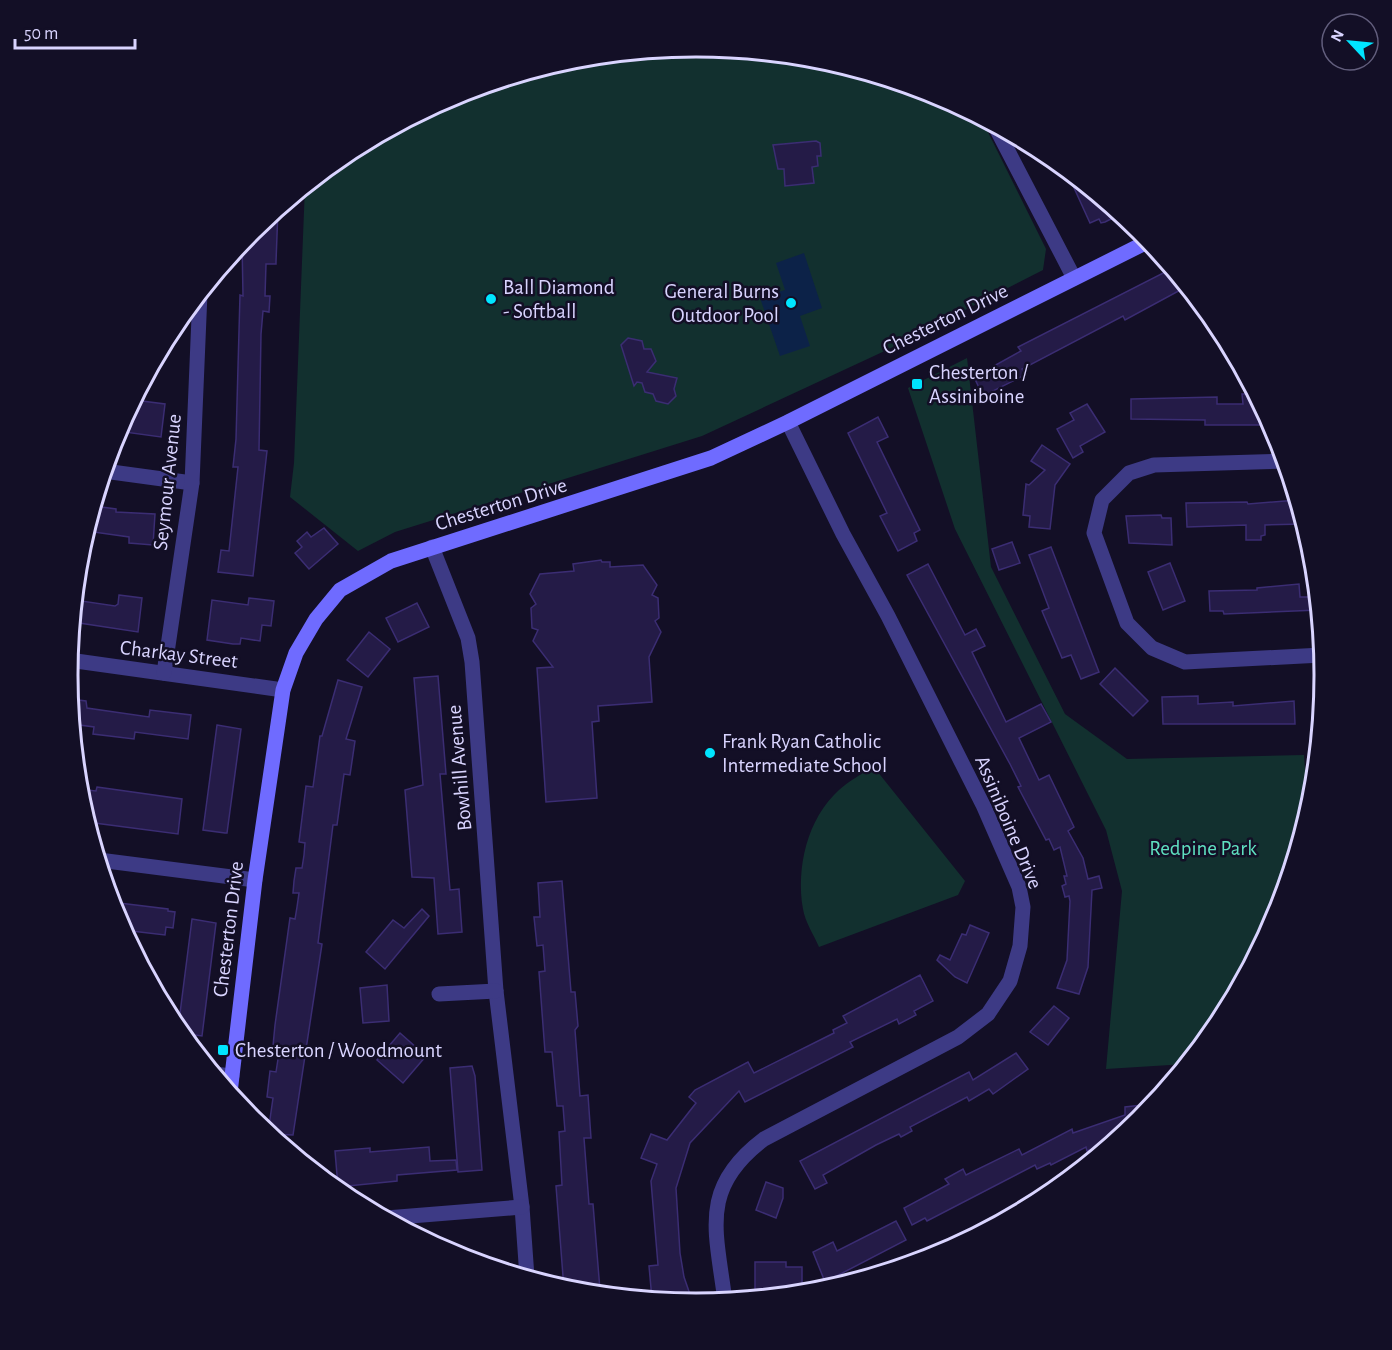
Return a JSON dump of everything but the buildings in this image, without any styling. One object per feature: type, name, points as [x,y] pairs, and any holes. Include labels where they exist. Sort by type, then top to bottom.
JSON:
[{"type":"street","points":[[1001,138],[1074,278]]},
{"type":"street","name":"Chesterton Drive","points":[[231,1082],[255,880],[282,690],[296,653],[316,619],[340,590],[391,561],[711,458],[788,422],[1140,245]]},
{"type":"street","name":"Seymour Avenue","points":[[164,673],[192,483],[199,308]]},
{"type":"street","name":"Assiniboine Drive","points":[[724,1292],[714,1216],[724,1181],[747,1152],[764,1139],[958,1037],[988,1014],[1010,981],[1020,946],[1023,907],[1019,887],[984,807],[788,422]]},
{"type":"street","points":[[1275,461],[1154,465],[1129,473],[1102,500],[1094,533],[1127,623],[1152,648],[1185,662],[1314,655]]},
{"type":"street","points":[[112,472],[192,483]]},
{"type":"street","name":"Bowhill Avenue","points":[[432,547],[468,638],[472,662],[496,992],[522,1207],[526,1269]]},
{"type":"street","name":"Charkay Street","points":[[78,661],[282,690]]},
{"type":"street","points":[[107,861],[255,880]]},
{"type":"street","points":[[439,994],[496,992]]},
{"type":"street","points":[[226,1075],[232,1076]]},
{"type":"street","points":[[400,1217],[522,1207]]},
{"type":"green space","points":[[656,58],[736,58],[817,69],[895,90],[932,104],[987,131],[1046,249],[1043,270],[889,349],[702,436],[395,532],[358,551],[290,497],[294,463],[305,197],[353,161],[423,121],[460,104],[536,78],[615,62]]},
{"type":"green space","name":"Redpine Park","points":[[967,358],[991,567],[1065,714],[1127,759],[1304,755],[1305,776],[1293,835],[1267,911],[1231,984],[1210,1018],[1175,1065],[1106,1069],[1122,891],[1106,830],[955,529],[908,388]]},
{"type":"green space","points":[[873,766],[965,881],[958,895],[819,947],[803,909],[801,877],[806,845],[819,815],[828,802],[843,787]]},
{"type":"water","name":"General Burns Outdoor Pool","points":[[804,253],[822,308],[800,316],[810,346],[780,356],[760,298],[785,290],[776,263]]},
{"type":"place","name":"Ball Diamond - Softball","points":[[491,299]]},
{"type":"place","name":"General Burns Outdoor Pool","points":[[791,303]]},
{"type":"place","name":"Chesterton / Assiniboine","points":[[917,384]]},
{"type":"place","name":"Frank Ryan Catholic Intermediate School","points":[[710,753]]},
{"type":"place","name":"Chesterton / Woodmount","points":[[223,1050]]}]
